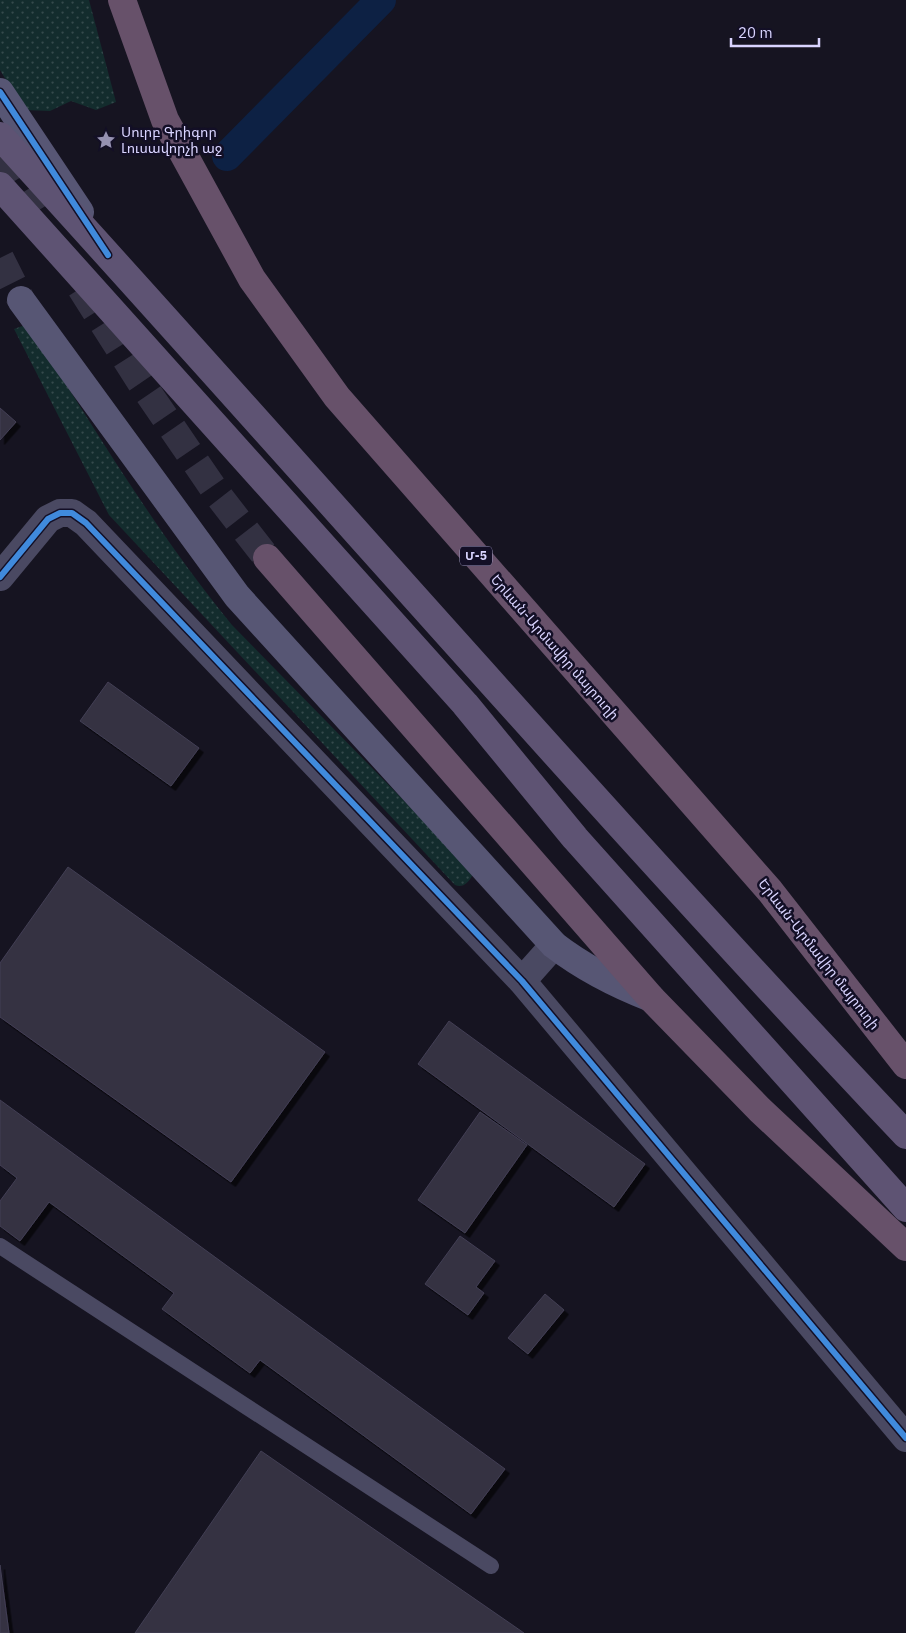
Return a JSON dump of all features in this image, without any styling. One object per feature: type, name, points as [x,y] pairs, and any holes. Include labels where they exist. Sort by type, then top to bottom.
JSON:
[{"type":"highway","name":"Երևան-Արմավիր մայրուղի","points":[[122,0],[165,120],[252,279],[337,397],[770,891],[906,1065]]},
{"type":"highway","points":[[267,558],[651,998],[760,1110],[906,1247]]},
{"type":"main road","points":[[0,136],[617,822],[906,1135]]},
{"type":"main road","points":[[0,186],[458,697],[575,838],[906,1208]]},
{"type":"street","points":[[0,92],[108,255]]},
{"type":"street","points":[[21,300],[237,596],[554,945],[576,962],[599,976],[651,998]]},
{"type":"street","points":[[0,578],[48,519],[60,513],[72,513],[86,523],[522,981],[906,1438]]},
{"type":"street","points":[[522,981],[554,945]]},
{"type":"lane","points":[[0,1246],[491,1566]]},
{"type":"green space","points":[[0,0],[89,0],[116,102],[96,110],[71,101],[50,111],[24,110],[0,70]]},
{"type":"green space","points":[[28,324],[151,515],[177,553],[232,625],[471,869],[472,876],[467,883],[460,886],[455,885],[109,515],[14,329]]},
{"type":"building","points":[[0,408],[16,422],[0,440]]},
{"type":"building","points":[[108,682],[199,748],[171,786],[80,721]]},
{"type":"building","points":[[68,867],[325,1052],[231,1182],[0,1017],[0,963]]},
{"type":"building","points":[[449,1021],[645,1164],[614,1207],[418,1064]]},
{"type":"building","points":[[0,1100],[505,1469],[471,1514],[260,1360],[250,1373],[162,1309],[174,1293],[49,1202],[20,1241],[0,1226],[0,1201],[17,1178],[0,1165]]},
{"type":"building","points":[[480,1112],[527,1145],[465,1233],[418,1200]]},
{"type":"building","points":[[460,1236],[495,1261],[476,1287],[484,1293],[468,1315],[425,1284]]},
{"type":"building","points":[[545,1294],[564,1310],[528,1354],[508,1338]]},
{"type":"building","points":[[261,1451],[524,1633],[135,1633]]},
{"type":"building","points":[[0,1565],[9,1633],[0,1633]]},
{"type":"waterway","points":[[227,156],[381,0]]},
{"type":"tunnel","points":[[0,157],[34,213]]},
{"type":"tunnel","points":[[0,258],[21,300]]},
{"type":"tunnel","points":[[81,288],[140,381],[218,495],[267,558]]},
{"type":"cycle path","points":[[0,92],[108,255]]},
{"type":"cycle path","points":[[0,577],[48,519],[60,513],[72,513],[86,523],[522,981],[906,1438]]},
{"type":"place","name":"Սուրբ Գրիգոր Լուսավորչի աջ","points":[[106,140]]}]
